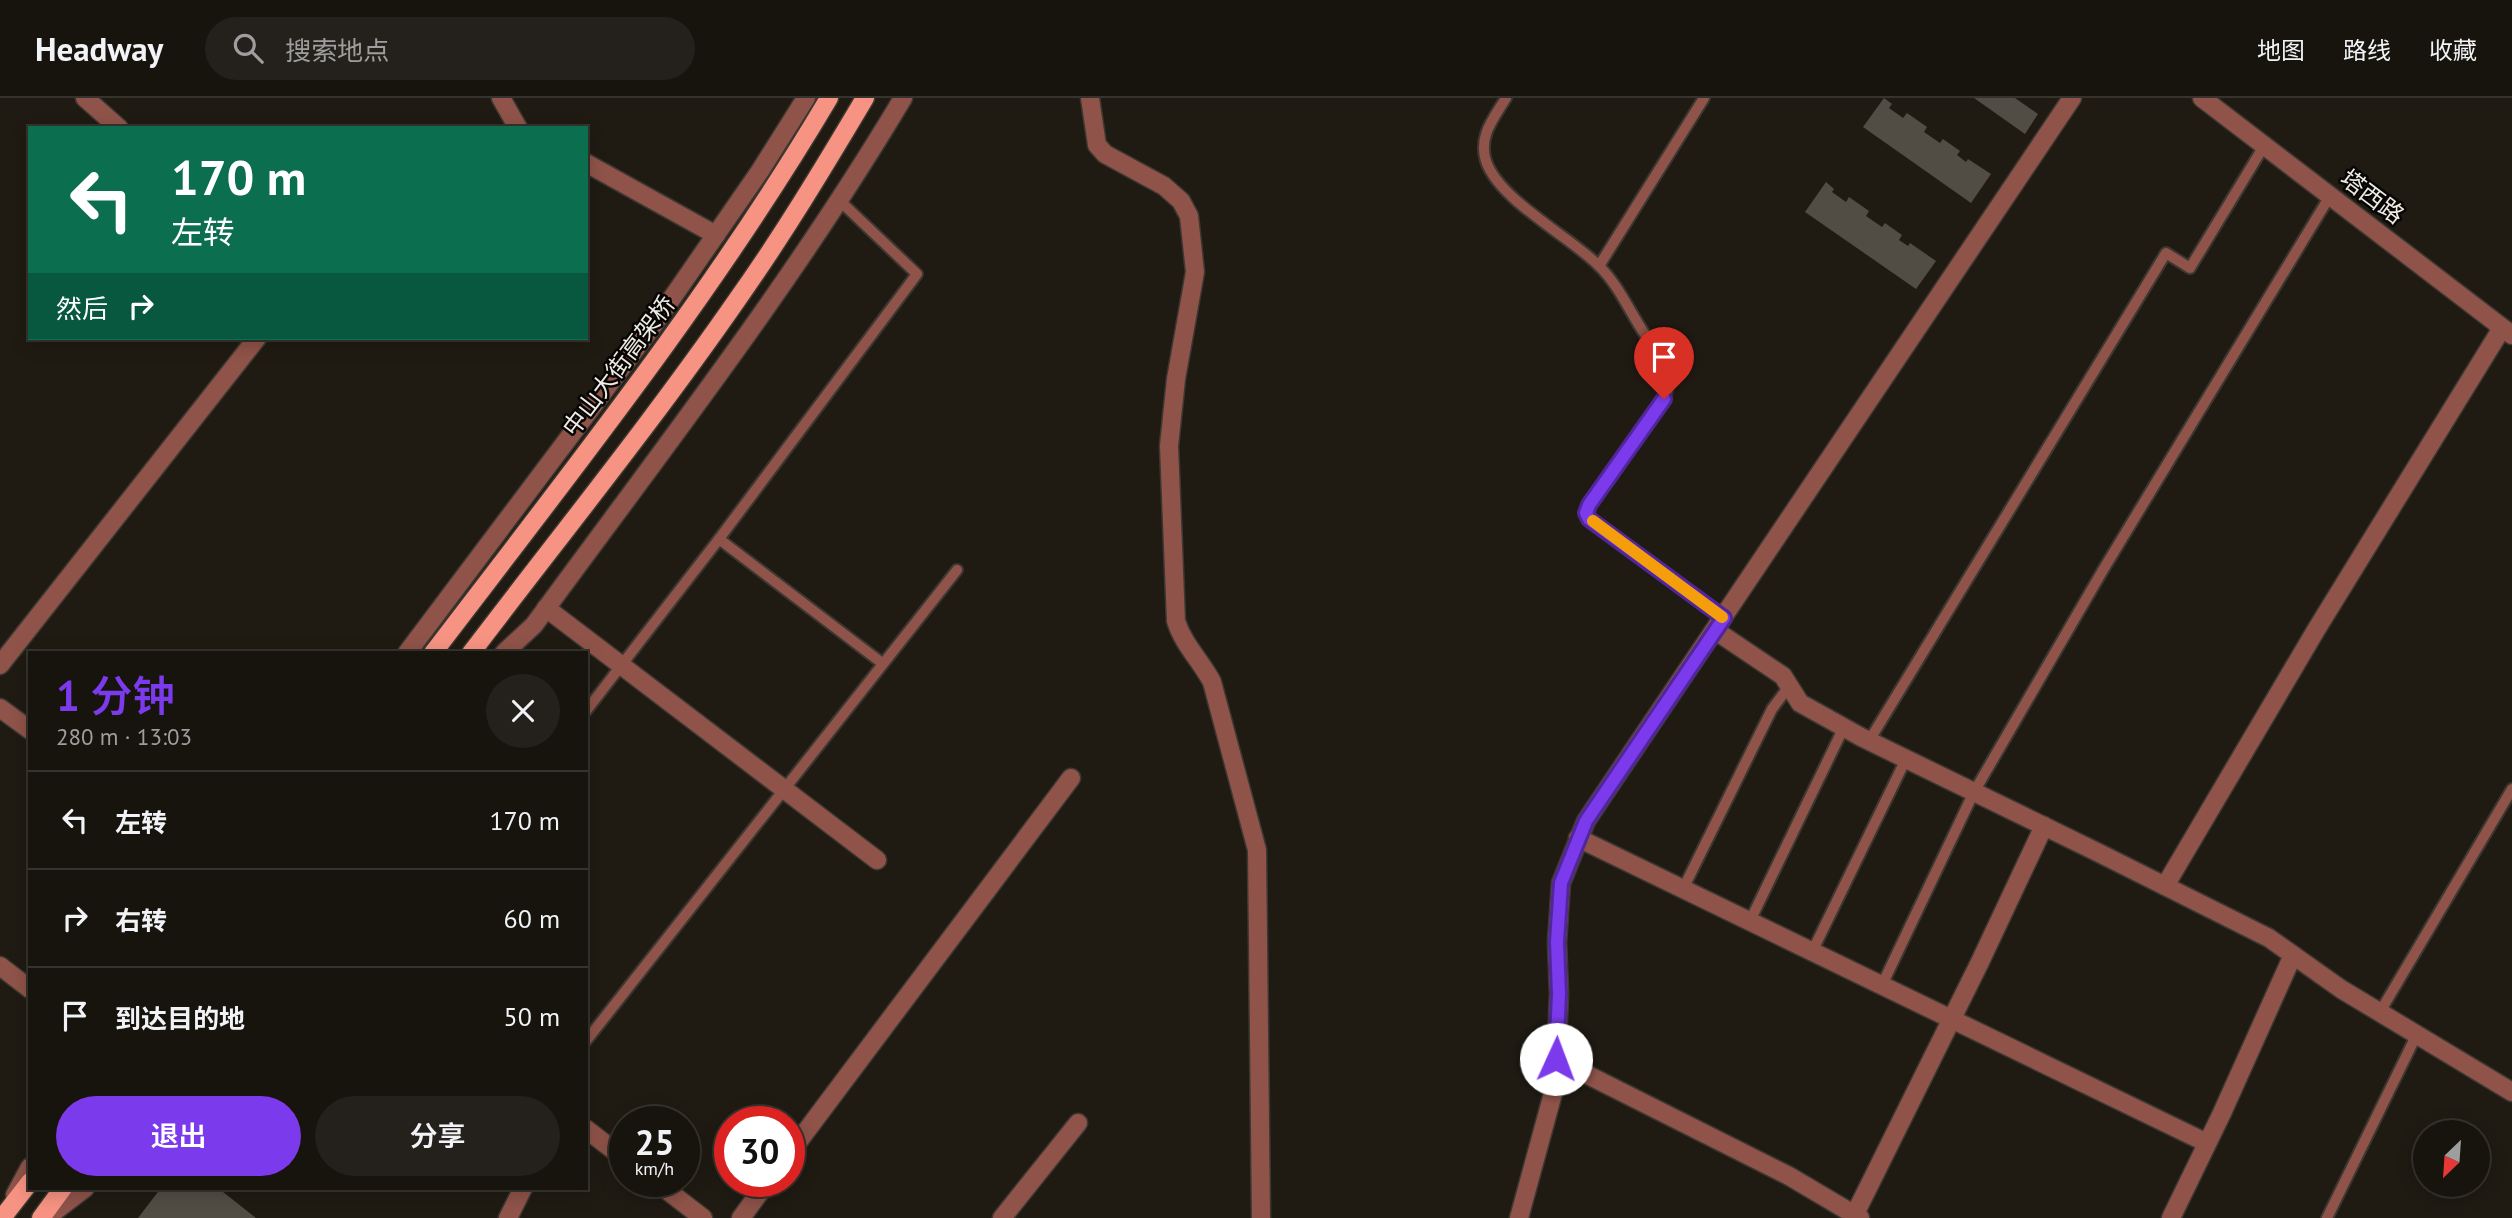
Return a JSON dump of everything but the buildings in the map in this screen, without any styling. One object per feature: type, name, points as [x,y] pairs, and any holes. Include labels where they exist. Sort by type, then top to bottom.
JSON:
[{"type":"main road","name":"中山大街高架桥","points":[[435,651],[705,293],[760,212],[829,98]]},
{"type":"main road","points":[[473,651],[685,373],[737,300],[865,98]]},
{"type":"main road","points":[[4,1215],[28,1185]]},
{"type":"main road","points":[[41,1218],[62,1190]]},
{"type":"street","points":[[85,98],[117,126]]},
{"type":"street","points":[[501,98],[518,126]]},
{"type":"street","points":[[409,651],[652,327],[806,98]]},
{"type":"street","points":[[506,651],[534,625],[720,376],[841,201],[903,98]]},
{"type":"street","points":[[1090,98],[1097,145],[1105,154],[1164,186],[1181,201],[1189,216],[1195,272],[1176,379],[1169,446],[1176,621],[1179,632],[1202,663],[1212,682],[1257,850],[1261,1218]]},
{"type":"street","points":[[1519,1218],[1555,1086],[1559,994],[1557,942],[1561,883],[1586,821],[2072,98]]},
{"type":"street","name":"塔西路","points":[[2202,98],[2507,331]]},
{"type":"street","points":[[588,164],[716,235]]},
{"type":"street","points":[[2165,886],[2316,630],[2507,331]]},
{"type":"street","points":[[0,665],[255,340]]},
{"type":"street","points":[[546,608],[877,860]]},
{"type":"street","points":[[1720,624],[1790,685],[1800,703],[1869,741],[2269,939],[2341,989],[2512,1092]]},
{"type":"street","points":[[0,708],[28,729]]},
{"type":"street","points":[[805,1133],[1071,778]]},
{"type":"street","points":[[1556,1059],[1789,1176],[1856,1217],[2044,826]]},
{"type":"street","points":[[1578,838],[2207,1143]]},
{"type":"street","points":[[2171,1218],[2292,956]]},
{"type":"street","points":[[0,966],[28,987]]},
{"type":"street","points":[[1002,1218],[1077,1123]]},
{"type":"street","points":[[588,1130],[609,1146]]},
{"type":"street","points":[[4,1215],[28,1171]]},
{"type":"street","points":[[46,1218],[82,1190]]},
{"type":"street","points":[[508,1218],[522,1190]]},
{"type":"street","points":[[676,1197],[703,1218]]},
{"type":"street","points":[[741,1218],[756,1197]]},
{"type":"lane","points":[[1506,98],[1486,131],[1483,142],[1486,162],[1506,191],[1599,266],[1622,296],[1657,354],[1669,385],[1664,399],[1586,513],[1589,519],[1720,624]]},
{"type":"lane","points":[[1599,266],[1704,98]]},
{"type":"lane","points":[[1869,741],[2166,253],[2190,268],[2264,146]]},
{"type":"lane","points":[[1882,985],[1974,792],[2110,558],[2330,196]]},
{"type":"lane","points":[[588,707],[719,539],[917,274],[841,201]]},
{"type":"lane","points":[[719,539],[882,663]]},
{"type":"lane","points":[[588,1038],[957,570]]},
{"type":"lane","points":[[1683,889],[1772,709],[1790,685]]},
{"type":"lane","points":[[1750,921],[1844,727]]},
{"type":"lane","points":[[1812,952],[1906,759]]},
{"type":"lane","points":[[2380,1012],[2512,789]]},
{"type":"lane","points":[[2327,1218],[2417,1034]]},
{"type":"slow traffic","points":[[1593,521],[1722,617]]},
{"type":"route","points":[[1556,1059],[1559,994],[1558,908],[1561,883],[1571,852],[1586,821],[1724,618],[1589,519],[1586,513],[1664,399]]}]
